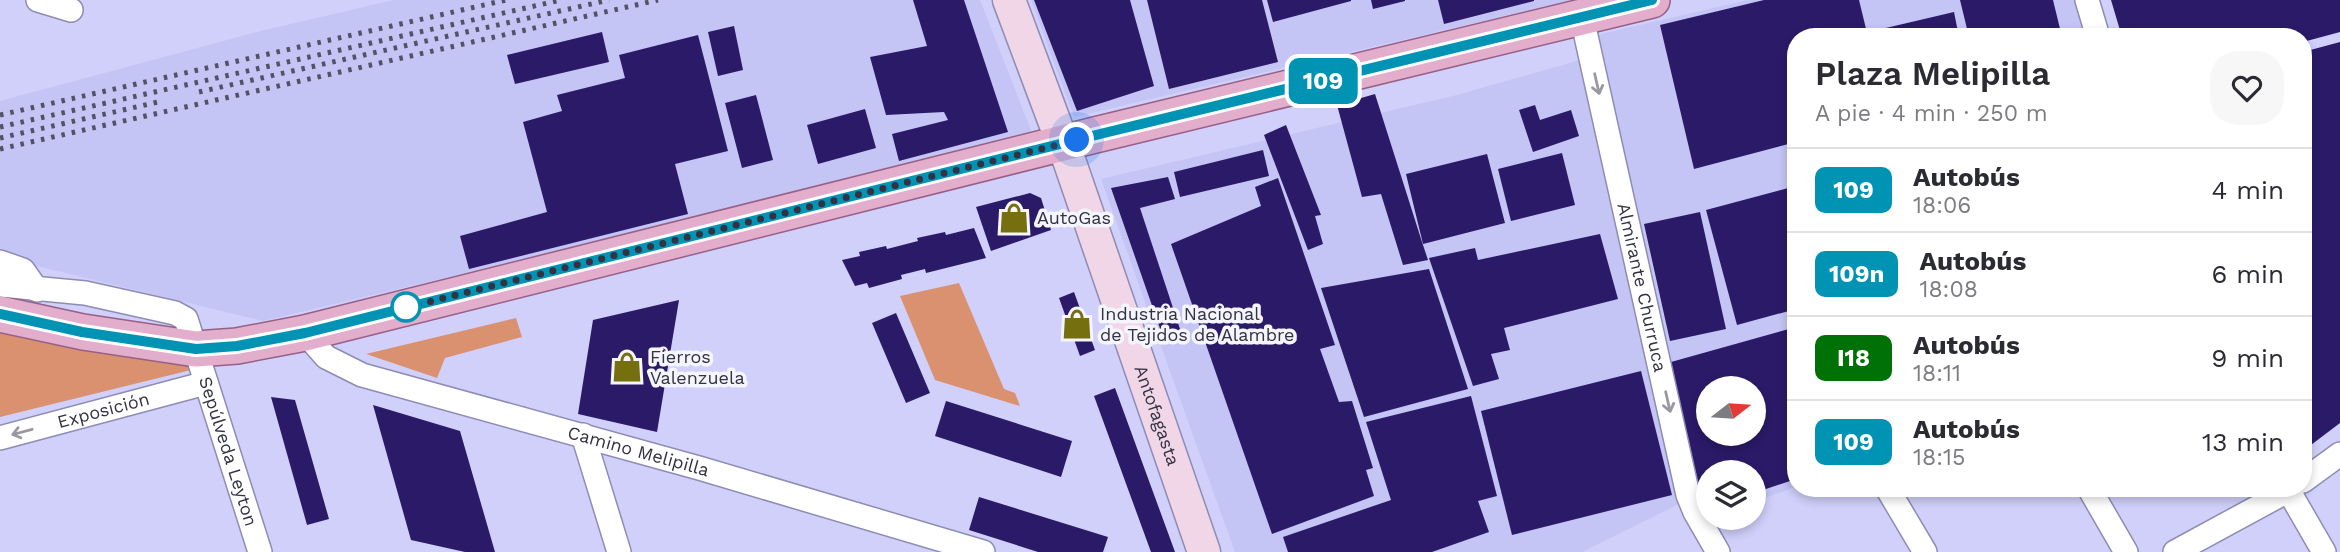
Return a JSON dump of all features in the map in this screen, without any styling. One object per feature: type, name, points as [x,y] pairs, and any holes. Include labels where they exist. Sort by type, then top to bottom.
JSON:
[{"type":"main road","points":[[0,314],[82,332],[196,349],[237,346],[305,333],[1652,0]]},
{"type":"main road","name":"Antofagasta","points":[[1008,1],[1063,144],[1204,552]]},
{"type":"street","points":[[38,0],[71,10]]},
{"type":"street","points":[[2087,0],[2095,28]]},
{"type":"street","name":"Almirante Churruca","points":[[1582,18],[1688,495],[1718,552]]},
{"type":"street","points":[[0,262],[23,270],[37,290]]},
{"type":"street","points":[[0,285],[37,290]]},
{"type":"street","name":"Sepúlveda Leyton","points":[[37,290],[85,293],[181,315],[189,323],[260,552]]},
{"type":"street","name":"Camino Melipilla","points":[[305,333],[326,357],[349,370],[983,552]]},
{"type":"street","name":"Exposición","points":[[0,438],[206,383]]},
{"type":"street","points":[[583,435],[619,552]]},
{"type":"street","points":[[2312,474],[2340,454]]},
{"type":"street","points":[[1892,497],[1925,552]]},
{"type":"street","points":[[2094,497],[2126,552]]},
{"type":"street","points":[[2175,552],[2275,497]]},
{"type":"street","points":[[2298,497],[2324,552]]},
{"type":"shaded area","points":[[394,0],[980,0],[1034,138],[263,321],[0,257],[0,101],[261,31]]},
{"type":"shaded area","points":[[1031,0],[1572,0],[1074,117]]},
{"type":"shaded area","points":[[1748,0],[2074,0],[2084,28],[1787,28],[1787,490],[1766,498],[1766,460],[1696,460],[1696,479],[1597,35]]},
{"type":"shaded area","points":[[1580,60],[1679,504],[1582,552],[1235,552],[1101,179],[1457,95]]},
{"type":"shaded area","points":[[959,283],[1004,389],[1015,393],[1020,406],[935,380],[900,296]]},
{"type":"shaded area","points":[[516,318],[522,337],[445,358],[437,378],[366,354]]},
{"type":"shaded area","points":[[0,326],[182,360],[191,370],[0,417]]},
{"type":"building","points":[[913,0],[964,0],[1008,132],[899,161],[892,134],[948,120],[944,112],[886,115],[870,57],[927,46]]},
{"type":"building","points":[[1034,0],[1130,0],[1154,86],[1077,111]]},
{"type":"building","points":[[1147,0],[1262,0],[1278,62],[1169,89]]},
{"type":"building","points":[[1267,0],[1351,0],[1351,1],[1273,22]]},
{"type":"building","points":[[1371,0],[1405,0],[1405,1],[1373,9]]},
{"type":"building","points":[[1438,0],[1534,0],[1534,1],[1444,24]]},
{"type":"building","points":[[1764,0],[1859,0],[1866,28],[1787,28],[1787,144],[1694,169],[1660,25]]},
{"type":"building","points":[[1960,0],[2053,0],[2060,28],[1967,28]]},
{"type":"building","points":[[2111,0],[2340,0],[2340,32],[2312,40],[2312,28],[2119,28]]},
{"type":"building","points":[[1954,12],[1957,28],[1886,28]]},
{"type":"building","points":[[734,26],[743,70],[718,76],[708,32]]},
{"type":"building","points":[[602,32],[609,62],[515,84],[507,55]]},
{"type":"building","points":[[698,35],[728,151],[675,164],[688,214],[469,269],[460,236],[547,212],[523,122],[562,111],[557,95],[625,78],[619,55]]},
{"type":"building","points":[[2340,42],[2340,423],[2312,444],[2312,50]]},
{"type":"building","points":[[1375,94],[1428,260],[1403,265],[1381,194],[1362,197],[1337,105]]},
{"type":"building","points":[[756,95],[773,160],[742,168],[725,103]]},
{"type":"building","points":[[1535,105],[1540,120],[1571,110],[1579,136],[1533,152],[1519,110]]},
{"type":"building","points":[[865,109],[876,148],[818,164],[807,125]]},
{"type":"building","points":[[1286,125],[1321,215],[1315,216],[1323,244],[1308,250],[1264,135]]},
{"type":"building","points":[[1263,150],[1269,176],[1180,197],[1174,172]]},
{"type":"building","points":[[1562,153],[1575,205],[1511,221],[1498,169]]},
{"type":"building","points":[[1487,154],[1505,223],[1423,244],[1406,174]]},
{"type":"building","points":[[1168,177],[1175,199],[1140,208],[1181,332],[1163,337],[1111,188]]},
{"type":"building","points":[[1278,178],[1335,345],[1320,349],[1339,402],[1352,401],[1373,468],[1366,470],[1374,496],[1272,534],[1171,244],[1261,206],[1255,187]]},
{"type":"building","points":[[1787,188],[1787,311],[1737,325],[1706,210]]},
{"type":"building","name":"AutoGas","points":[[1030,193],[1041,198],[1051,230],[991,251],[976,207]]},
{"type":"building","points":[[1700,212],[1726,329],[1670,341],[1644,224]]},
{"type":"building","points":[[974,228],[986,258],[926,273],[925,269],[901,275],[902,279],[869,288],[867,283],[855,286],[842,260],[860,256],[859,252],[886,246],[887,249],[918,241],[917,238]]},
{"type":"building","points":[[1600,234],[1618,299],[1504,328],[1510,350],[1491,354],[1499,379],[1473,386],[1429,258],[1475,248],[1478,260]]},
{"type":"building","points":[[1429,269],[1468,389],[1364,417],[1321,288]]},
{"type":"building","name":"Industria Nacional de Tejidos de Alambre","points":[[1074,292],[1095,350],[1080,356],[1059,298]]},
{"type":"building","name":"Fierros Valenzuela","points":[[679,300],[657,432],[578,414],[593,320]]},
{"type":"building","points":[[896,313],[930,393],[906,403],[872,323]]},
{"type":"building","points":[[1787,330],[1787,482],[1766,489],[1766,460],[1696,460],[1696,474],[1671,362]]},
{"type":"building","points":[[1641,371],[1672,495],[1512,535],[1481,411]]},
{"type":"building","points":[[1115,388],[1175,552],[1151,552],[1094,396]]},
{"type":"building","points":[[1471,396],[1497,496],[1478,501],[1489,532],[1432,552],[1288,552],[1283,537],[1391,500],[1366,422]]},
{"type":"building","points":[[271,397],[295,400],[329,519],[307,525]]},
{"type":"building","points":[[946,401],[1072,441],[1061,477],[935,436]]},
{"type":"building","points":[[373,405],[460,431],[495,552],[465,552],[411,540]]},
{"type":"building","points":[[979,497],[1108,537],[1103,552],[1038,552],[969,530]]},
{"type":"railway","points":[[0,115],[506,0]]},
{"type":"railway","points":[[0,127],[561,0]]},
{"type":"railway","points":[[199,92],[609,0]]},
{"type":"railway","points":[[0,149],[658,0]]},
{"type":"railway","points":[[0,138],[158,102]]},
{"type":"bus line","name":"109","points":[[0,314],[82,332],[196,349],[222,348],[305,333],[1100,134],[1652,0]]},
{"type":"place","name":"AutoGas","points":[[1014,218]]},
{"type":"place","name":"Industria Nacional de Tejidos de Alambre","points":[[1077,324]]},
{"type":"place","name":"Fierros Valenzuela","points":[[627,367]]},
{"type":"route","points":[[406,307],[400,309],[1077,140]]}]
